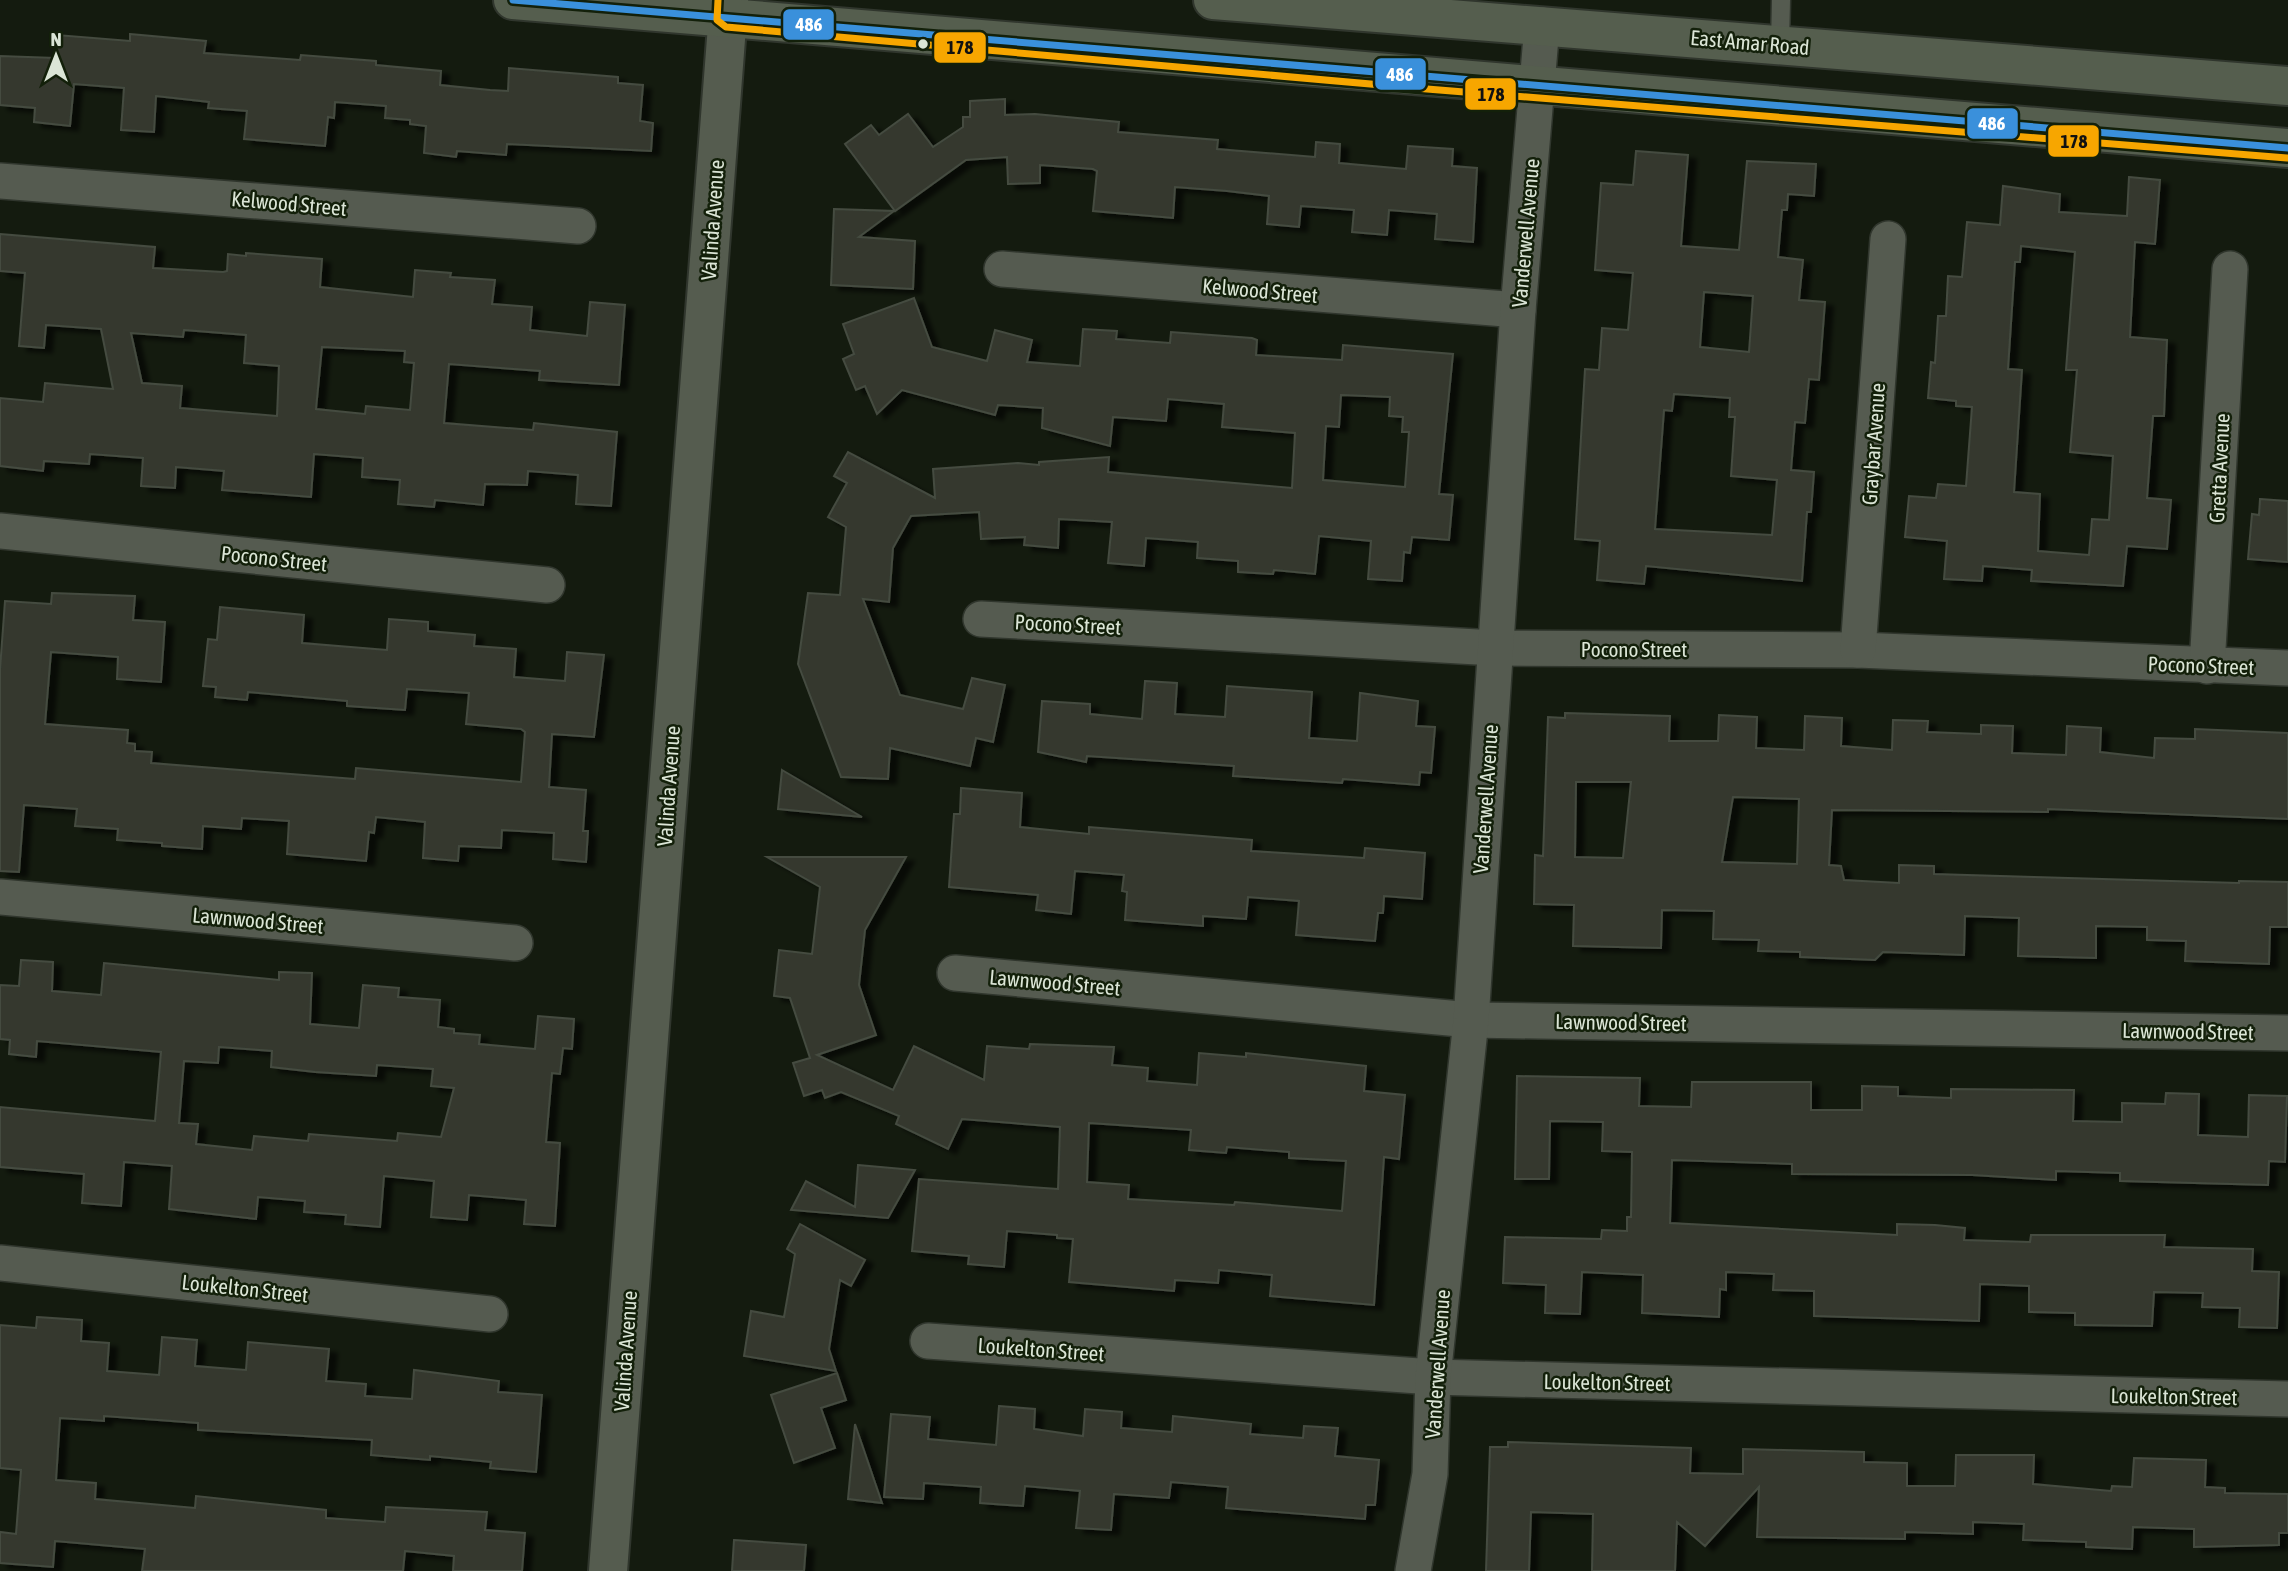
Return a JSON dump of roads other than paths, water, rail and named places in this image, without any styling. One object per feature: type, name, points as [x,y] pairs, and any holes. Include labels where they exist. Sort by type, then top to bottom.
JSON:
[{"type":"main road","points":[[513,0],[728,8],[1537,87],[2288,148]]},
{"type":"main road","name":"East Amar Road","points":[[1213,0],[1302,3],[2288,86]]},
{"type":"main road","name":"Valinda Avenue","points":[[608,1571],[728,8]]},
{"type":"street","name":"Vanderwell Avenue","points":[[1413,1571],[1430,1474],[1433,1377],[1471,1020],[1518,310],[1542,25]]},
{"type":"street","name":"Kelwood Street","points":[[0,181],[578,226]]},
{"type":"street","name":"Graybar Avenue","points":[[1858,650],[1888,239]]},
{"type":"street","name":"Kelwood Street","points":[[1002,269],[1518,310]]},
{"type":"street","name":"Gretta Avenue","points":[[2207,666],[2230,269]]},
{"type":"street","name":"Pocono Street","points":[[0,531],[547,585]]},
{"type":"street","name":"Pocono Street","points":[[981,619],[1495,648],[1858,650],[2288,668]]},
{"type":"street","name":"Lawnwood Street","points":[[0,897],[515,943]]},
{"type":"street","name":"Lawnwood Street","points":[[955,973],[1471,1020],[2288,1033]]},
{"type":"street","name":"Loukelton Street","points":[[0,1263],[490,1314]]},
{"type":"street","name":"Loukelton Street","points":[[928,1341],[1433,1377],[2288,1399]]},
{"type":"lane","points":[[1780,45],[1781,0]]}]
